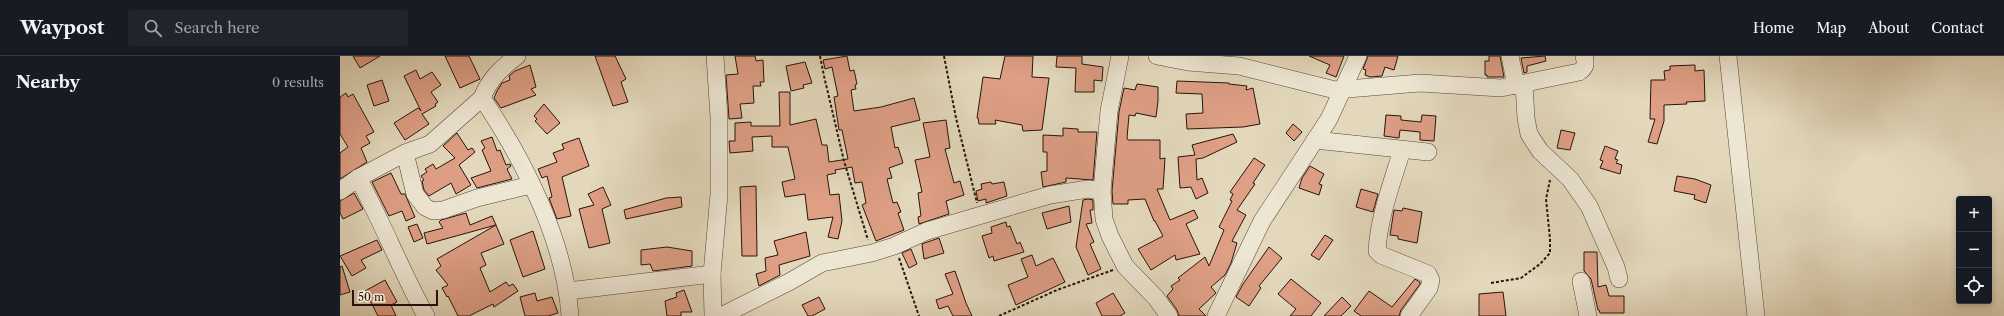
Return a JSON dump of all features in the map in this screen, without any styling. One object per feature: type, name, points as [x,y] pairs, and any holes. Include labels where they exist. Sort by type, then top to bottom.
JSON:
[{"type":"street","points":[[340,191],[358,178],[405,153],[430,144],[482,98],[486,88],[496,73],[517,56]]},
{"type":"street","points":[[712,316],[712,274],[719,194],[719,117],[715,56]]},
{"type":"street","points":[[1120,56],[1110,111],[1102,191],[1104,219],[1110,236],[1125,266],[1156,298],[1169,316]]},
{"type":"street","points":[[1158,56],[1188,62],[1239,66],[1335,90],[1420,83],[1501,88],[1579,72],[1586,64],[1584,56]]},
{"type":"street","points":[[1221,314],[1262,221],[1329,120],[1344,90],[1358,56]]},
{"type":"street","points":[[1510,56],[1520,85],[1529,134],[1540,151],[1570,179],[1589,206],[1616,267],[1618,279]]},
{"type":"street","points":[[1728,56],[1756,316]]},
{"type":"street","points":[[482,98],[513,148],[531,185],[552,236],[568,291],[570,316]]},
{"type":"street","points":[[1315,140],[1428,152]]},
{"type":"street","points":[[1402,150],[1382,219],[1377,251],[1381,255],[1428,274],[1431,280],[1429,288],[1409,316]]},
{"type":"street","points":[[405,153],[415,194],[425,207],[432,210],[443,210],[477,198],[531,185]]},
{"type":"street","points":[[358,178],[384,227],[408,284],[426,316]]},
{"type":"street","points":[[720,316],[789,282],[822,262],[872,253],[894,246],[927,231],[1050,195],[1088,189],[1102,191]]},
{"type":"street","points":[[568,291],[712,274]]},
{"type":"street","points":[[1582,281],[1588,316]]},
{"type":"path","points":[[820,56],[844,161],[872,253]]},
{"type":"path","points":[[944,56],[956,118],[981,216]]},
{"type":"path","points":[[1491,283],[1521,278],[1540,264],[1550,253],[1546,199],[1550,179],[1556,166]]},
{"type":"path","points":[[894,246],[919,316]]},
{"type":"path","points":[[999,316],[1057,290],[1125,266]]},
{"type":"building","points":[[353,56],[380,56],[360,68]]},
{"type":"building","points":[[445,56],[469,56],[480,79],[460,88]]},
{"type":"building","points":[[595,56],[615,56],[626,79],[621,82],[628,102],[613,106]]},
{"type":"building","points":[[735,56],[755,56],[756,61],[763,60],[764,82],[760,82],[761,86],[753,86],[754,103],[740,104],[742,118],[729,119],[726,75],[738,74]]},
{"type":"building","points":[[847,56],[850,71],[854,70],[857,84],[855,85],[856,89],[851,90],[854,111],[881,107],[914,98],[920,120],[891,127],[895,148],[898,147],[903,163],[889,168],[892,178],[887,179],[893,203],[897,202],[901,212],[898,213],[904,230],[876,241],[862,205],[866,203],[862,182],[855,183],[852,167],[835,170],[836,173],[827,175],[830,195],[839,194],[842,221],[838,239],[828,237],[833,217],[808,220],[805,194],[785,197],[782,182],[795,179],[788,147],[772,147],[772,136],[752,137],[753,151],[730,153],[729,141],[735,141],[735,123],[751,122],[751,126],[780,126],[779,92],[790,92],[790,125],[816,119],[822,145],[827,145],[829,162],[848,159],[842,130],[839,130],[834,97],[838,96],[832,67],[825,69],[823,60]]},
{"type":"building","points":[[1005,56],[1033,56],[1032,77],[1049,78],[1042,130],[1023,131],[1022,125],[995,120],[996,124],[979,124],[977,118],[983,77],[1000,79]]},
{"type":"building","points":[[1057,56],[1082,56],[1082,64],[1103,67],[1102,81],[1094,80],[1094,92],[1075,92],[1076,68],[1056,67]]},
{"type":"building","points":[[1309,56],[1344,56],[1336,77],[1326,73],[1330,65]]},
{"type":"building","points":[[1368,56],[1398,56],[1394,70],[1385,67],[1382,76],[1370,77],[1365,75],[1366,70],[1363,69]]},
{"type":"building","points":[[1489,56],[1500,56],[1504,77],[1487,77],[1487,75],[1485,75],[1485,61],[1489,61]]},
{"type":"building","points":[[1545,56],[1546,61],[1527,66],[1527,72],[1524,73],[1521,58]]},
{"type":"building","points":[[805,62],[812,83],[803,85],[804,88],[791,91],[786,66]]},
{"type":"building","points":[[530,65],[536,87],[531,89],[536,95],[501,108],[494,98],[502,83],[510,80],[509,76],[515,71]]},
{"type":"building","points":[[1695,65],[1695,71],[1704,70],[1705,101],[1686,102],[1687,104],[1664,105],[1664,121],[1657,144],[1648,142],[1655,119],[1650,119],[1651,80],[1665,80],[1664,71],[1670,70],[1670,66]]},
{"type":"building","points":[[416,70],[420,79],[432,72],[441,85],[431,92],[438,102],[435,104],[436,106],[422,114],[429,124],[405,140],[394,123],[418,108],[421,111],[404,76]]},
{"type":"building","points":[[382,80],[389,101],[374,106],[367,85]]},
{"type":"building","points":[[1177,81],[1229,83],[1247,86],[1246,90],[1253,88],[1260,124],[1243,127],[1187,129],[1186,114],[1203,113],[1202,94],[1176,93]]},
{"type":"building","points":[[1137,84],[1158,87],[1156,117],[1136,113],[1135,116],[1129,115],[1127,138],[1128,140],[1160,140],[1160,159],[1165,158],[1163,189],[1157,189],[1170,220],[1194,210],[1198,218],[1186,224],[1200,254],[1176,260],[1175,255],[1151,270],[1138,249],[1163,236],[1154,221],[1145,199],[1128,200],[1128,204],[1113,204],[1112,191],[1119,112],[1124,88],[1135,90]]},
{"type":"building","points":[[346,93],[348,97],[353,94],[374,132],[366,136],[370,143],[361,148],[367,162],[340,179],[340,153],[348,147],[340,134],[340,97]]},
{"type":"building","points":[[544,104],[560,123],[547,134],[535,121],[537,119],[534,116]]},
{"type":"building","points":[[1386,115],[1401,116],[1401,120],[1421,122],[1422,115],[1436,116],[1434,141],[1420,140],[1420,132],[1400,130],[1399,138],[1384,136]]},
{"type":"building","points":[[946,120],[950,148],[945,149],[954,183],[960,181],[964,195],[946,201],[949,214],[919,224],[918,217],[921,216],[918,193],[922,192],[915,160],[930,157],[923,123]]},
{"type":"building","points":[[1293,124],[1302,132],[1294,141],[1286,133]]},
{"type":"building","points":[[1063,128],[1078,129],[1078,132],[1097,132],[1093,180],[1066,178],[1066,182],[1043,187],[1041,172],[1047,171],[1047,152],[1043,152],[1043,135],[1063,136]]},
{"type":"building","points":[[1561,130],[1575,133],[1570,150],[1557,148]]},
{"type":"building","points":[[457,133],[468,150],[472,148],[475,152],[459,165],[471,185],[456,194],[451,183],[429,196],[424,190],[422,181],[424,180],[421,176],[427,172],[425,169],[433,164],[436,169],[455,158],[443,146]]},
{"type":"building","points":[[1233,134],[1237,142],[1203,158],[1196,159],[1197,180],[1202,178],[1208,193],[1196,199],[1191,187],[1180,188],[1178,157],[1195,155],[1192,145]]},
{"type":"building","points":[[492,137],[497,151],[500,150],[506,165],[510,164],[511,166],[507,169],[512,179],[477,188],[471,178],[491,171],[482,150],[485,148],[481,141]]},
{"type":"building","points":[[579,138],[589,166],[562,177],[571,216],[557,219],[549,198],[552,197],[547,176],[542,178],[538,169],[557,162],[553,153],[564,149],[562,144]]},
{"type":"building","points":[[1605,146],[1618,151],[1615,159],[1618,160],[1616,163],[1622,165],[1620,174],[1600,168],[1603,161],[1600,160]]},
{"type":"building","points":[[1254,158],[1265,165],[1253,183],[1255,184],[1237,210],[1246,215],[1232,241],[1237,243],[1231,263],[1225,275],[1211,287],[1216,293],[1199,309],[1206,316],[1179,316],[1177,310],[1167,296],[1173,289],[1171,286],[1180,280],[1178,278],[1205,257],[1209,266],[1224,230],[1219,227],[1232,201],[1230,200],[1233,194],[1230,192]]},
{"type":"building","points":[[1310,166],[1324,174],[1319,184],[1322,185],[1319,195],[1299,188],[1302,178]]},
{"type":"building","points":[[391,173],[401,194],[405,194],[415,217],[406,221],[402,211],[389,216],[372,182]]},
{"type":"building","points":[[1677,176],[1695,179],[1711,185],[1706,203],[1694,199],[1695,195],[1674,191]]},
{"type":"building","points":[[991,182],[992,184],[1004,182],[1007,196],[986,203],[986,199],[978,201],[976,191],[982,189],[981,184]]},
{"type":"building","points":[[756,186],[757,256],[742,256],[740,187]]},
{"type":"building","points":[[603,187],[611,205],[602,209],[610,243],[589,248],[579,209],[594,205],[588,194]]},
{"type":"building","points":[[1361,189],[1378,194],[1373,212],[1356,207]]},
{"type":"building","points":[[354,193],[363,209],[343,219],[340,213],[340,201]]},
{"type":"building","points":[[681,197],[682,207],[626,219],[624,210],[666,198]]},
{"type":"building","points":[[1083,200],[1093,200],[1093,210],[1090,210],[1092,223],[1086,224],[1094,242],[1090,244],[1101,269],[1088,275],[1076,247]]},
{"type":"building","points":[[1069,206],[1071,222],[1047,229],[1042,213]]},
{"type":"building","points":[[1403,208],[1422,212],[1417,243],[1398,239],[1398,236],[1390,235],[1394,210],[1402,211]]},
{"type":"building","points":[[466,213],[470,225],[492,216],[496,225],[427,244],[424,233],[443,228],[439,222],[441,220]]},
{"type":"building","points":[[1006,222],[1007,227],[1010,226],[1017,244],[1020,242],[1024,252],[994,261],[993,256],[989,258],[982,236],[992,233],[991,227]]},
{"type":"building","points":[[417,224],[423,238],[414,242],[408,227]]},
{"type":"building","points":[[496,225],[504,244],[481,253],[486,265],[480,268],[490,292],[506,282],[509,286],[513,284],[518,291],[494,307],[493,304],[469,316],[458,316],[448,296],[447,297],[442,288],[448,285],[436,270],[441,266],[437,259]]},
{"type":"building","points":[[533,231],[545,269],[523,277],[510,240]]},
{"type":"building","points":[[806,232],[810,256],[779,265],[780,275],[759,286],[756,274],[766,271],[765,258],[778,255],[774,241]]},
{"type":"building","points":[[1325,235],[1333,240],[1319,260],[1311,255]]},
{"type":"building","points":[[939,238],[944,253],[924,259],[922,244]]},
{"type":"building","points":[[377,240],[382,250],[361,260],[366,268],[352,276],[340,256]]},
{"type":"building","points":[[667,247],[692,251],[692,266],[653,271],[650,264],[641,265],[641,250]]},
{"type":"building","points":[[1269,247],[1282,258],[1259,286],[1261,288],[1249,306],[1236,297],[1243,284]]},
{"type":"building","points":[[911,249],[917,264],[909,268],[902,253]]},
{"type":"building","points":[[1584,252],[1597,252],[1598,287],[1606,285],[1609,296],[1624,296],[1624,313],[1600,313],[1598,310],[1591,279],[1584,271]]},
{"type":"building","points":[[1032,255],[1036,266],[1053,258],[1065,282],[1016,305],[1008,285],[1028,277],[1021,259]]},
{"type":"building","points":[[342,266],[350,292],[340,295],[340,267]]},
{"type":"building","points":[[955,271],[972,316],[953,316],[948,306],[939,309],[936,300],[953,294],[945,274]]},
{"type":"building","points":[[1291,279],[1321,303],[1311,316],[1290,316],[1296,309],[1278,294]]},
{"type":"building","points":[[1415,279],[1420,282],[1420,284],[1401,310],[1399,316],[1361,316],[1354,311],[1369,291],[1392,307]]},
{"type":"building","points":[[385,280],[397,302],[391,305],[396,316],[378,316],[365,291]]},
{"type":"building","points":[[684,290],[692,312],[681,312],[681,316],[667,316],[665,301],[677,297],[676,293]]},
{"type":"building","points":[[1503,292],[1506,316],[1479,316],[1479,294]]},
{"type":"building","points":[[535,293],[537,301],[552,297],[558,313],[548,316],[525,316],[520,297]]},
{"type":"building","points":[[1113,293],[1125,313],[1120,316],[1102,316],[1096,303]]},
{"type":"building","points":[[819,297],[825,309],[812,316],[808,316],[802,305]]},
{"type":"building","points":[[1342,297],[1351,306],[1341,316],[1324,316]]}]
